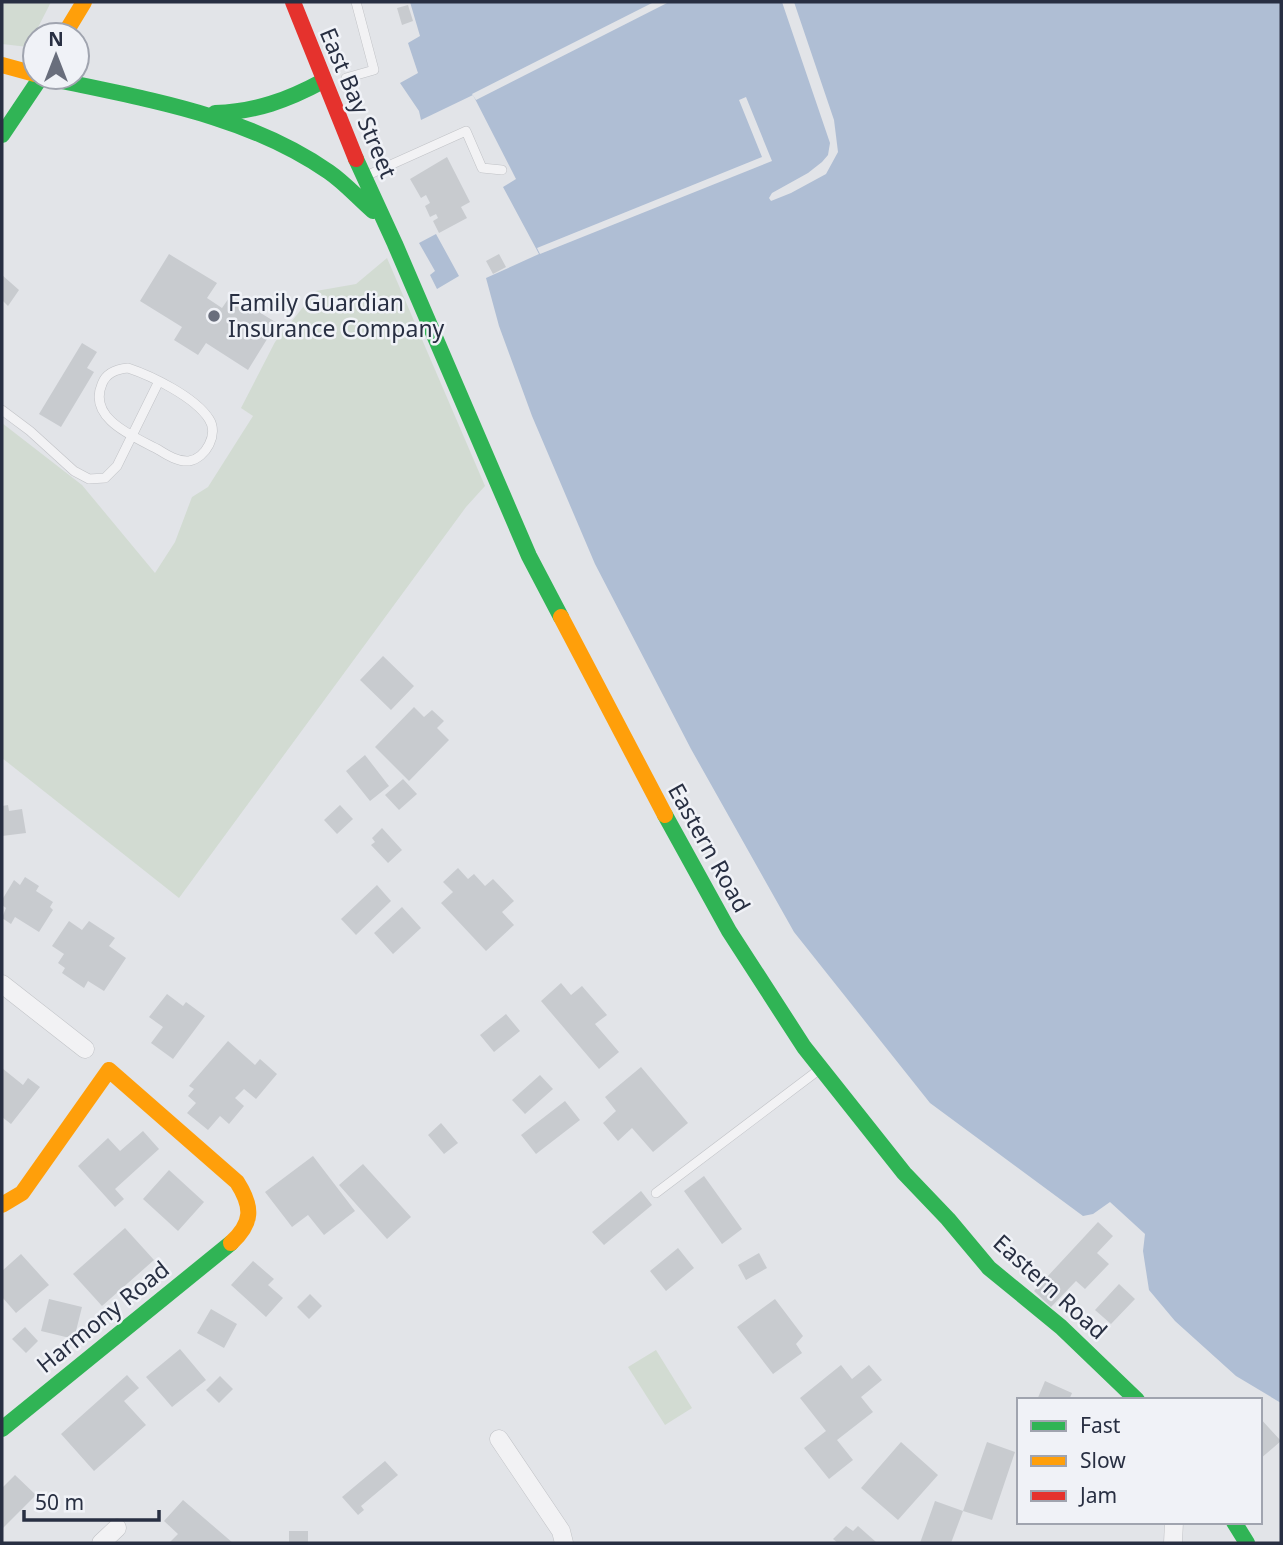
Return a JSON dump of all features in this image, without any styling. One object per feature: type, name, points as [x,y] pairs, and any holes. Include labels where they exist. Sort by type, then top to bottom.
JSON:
[{"type":"main road","points":[[72,21],[84,2]]},
{"type":"main road","name":"East Bay Street","points":[[293,2],[323,81],[384,221]]},
{"type":"main road","points":[[2,65],[21,71]]},
{"type":"main road","points":[[205,113],[236,113],[267,107],[296,97],[323,81]]},
{"type":"main road","points":[[91,88],[205,113],[246,128],[329,172],[384,221]]},
{"type":"main road","points":[[2,135],[33,91]]},
{"type":"main road","name":"Eastern Road","points":[[384,221],[529,556],[645,779],[729,931],[804,1047],[904,1173],[948,1219],[989,1268],[1061,1328],[1136,1398]]},
{"type":"main road","name":"Harmony Road","points":[[2,1205],[22,1193],[109,1070],[233,1177],[243,1189],[248,1212],[246,1228],[234,1241],[2,1429]]},
{"type":"main road","points":[[1235,1524],[1247,1543]]},
{"type":"street","points":[[2,984],[85,1049]]},
{"type":"street","points":[[499,1439],[561,1531],[564,1543]]},
{"type":"street","points":[[1173,1543],[1174,1524]]},
{"type":"street","points":[[101,1543],[117,1528]]},
{"type":"lane","points":[[346,78],[374,70],[356,2]]},
{"type":"lane","points":[[363,177],[466,131],[482,168],[502,170]]},
{"type":"lane","points":[[128,368],[145,374],[158,383],[191,400],[211,421],[212,433],[208,446],[200,457],[186,461],[171,457],[119,427],[104,414],[99,390],[103,379],[116,369],[128,368]]},
{"type":"lane","points":[[2,410],[74,471],[89,479],[105,478],[117,466],[158,383]]},
{"type":"lane","points":[[656,1193],[821,1068]]},
{"type":"shaded area","points":[[2,2],[51,2],[41,21],[21,21],[21,46],[2,44]]},
{"type":"shaded area","points":[[387,258],[485,486],[466,507],[179,898],[2,758],[2,423],[82,485],[155,573],[175,542],[192,497],[208,487],[253,416],[241,408],[275,342],[316,291],[356,284]]},
{"type":"shaded area","points":[[656,1350],[692,1408],[665,1425],[628,1367]]},
{"type":"water","points":[[410,2],[1281,2],[1281,1403],[1236,1376],[1175,1321],[1149,1290],[1143,1251],[1145,1234],[1110,1202],[1093,1214],[1083,1216],[930,1103],[794,932],[691,749],[595,564],[532,416],[499,326],[486,278],[539,254],[503,187],[516,179],[473,95],[421,120],[419,111],[400,83],[418,73],[408,43],[420,36]]},
{"type":"water","points":[[436,234],[459,276],[437,289],[430,275],[435,271],[419,243]]},
{"type":"pier","points":[[654,2],[669,2],[476,100],[472,94]]},
{"type":"pier","points":[[782,2],[794,2],[834,120],[838,152],[826,174],[771,201],[769,198],[772,193],[822,162],[828,155],[830,143]]},
{"type":"pier","points":[[746,97],[772,161],[540,254],[537,248],[762,157],[739,100]]},
{"type":"building","points":[[408,5],[413,21],[402,25],[397,8]]},
{"type":"building","points":[[447,157],[470,202],[461,207],[467,218],[439,233],[433,221],[438,218],[436,214],[430,217],[425,206],[430,203],[426,195],[421,198],[410,179]]},
{"type":"building","name":"Family Guardian Insurance Company","points":[[169,254],[217,283],[207,298],[222,308],[231,295],[277,323],[248,370],[206,343],[198,355],[174,340],[182,327],[140,301]]},
{"type":"building","points":[[499,254],[506,267],[493,274],[486,261]]},
{"type":"building","points":[[2,275],[19,290],[8,306],[2,300]]},
{"type":"building","points":[[82,343],[97,352],[87,368],[94,372],[61,427],[39,414]]},
{"type":"building","points":[[383,656],[414,686],[391,710],[360,680]]},
{"type":"building","points":[[414,707],[424,717],[432,710],[444,721],[437,728],[449,740],[409,781],[375,747]]},
{"type":"building","points":[[365,755],[389,786],[370,801],[346,771]]},
{"type":"building","points":[[403,779],[417,794],[399,810],[385,795]]},
{"type":"building","points":[[8,805],[9,811],[22,809],[26,833],[2,836],[2,806]]},
{"type":"building","points":[[340,805],[353,819],[337,834],[324,820]]},
{"type":"building","points":[[382,828],[402,850],[388,863],[371,845],[375,842],[372,838]]},
{"type":"building","points":[[458,868],[468,879],[474,874],[485,886],[493,879],[514,901],[502,912],[514,925],[486,951],[441,903],[453,892],[443,882]]},
{"type":"building","points":[[25,877],[39,886],[36,891],[53,902],[50,907],[53,910],[39,932],[15,917],[11,924],[2,918],[6,908],[2,905],[2,900],[14,880],[20,885]]},
{"type":"building","points":[[377,885],[391,901],[356,935],[341,919]]},
{"type":"building","points":[[402,907],[421,928],[393,954],[374,933]]},
{"type":"building","points":[[69,921],[82,930],[89,921],[115,938],[109,946],[126,958],[104,991],[88,981],[84,988],[62,973],[65,968],[58,963],[64,954],[52,946]]},
{"type":"building","points":[[561,983],[571,995],[582,986],[607,1015],[595,1024],[619,1052],[599,1069],[541,1001]]},
{"type":"building","points":[[167,994],[183,1006],[186,1002],[205,1016],[173,1059],[151,1043],[163,1027],[149,1017]]},
{"type":"building","points":[[506,1014],[520,1031],[494,1052],[480,1035]]},
{"type":"building","points":[[228,1041],[255,1065],[260,1059],[277,1074],[256,1099],[244,1089],[235,1098],[244,1106],[229,1124],[220,1116],[208,1130],[187,1113],[196,1103],[188,1096],[194,1089],[189,1086]]},
{"type":"building","points":[[641,1067],[688,1123],[653,1152],[632,1128],[618,1141],[603,1123],[616,1111],[605,1097]]},
{"type":"building","points":[[2,1068],[23,1085],[28,1078],[40,1087],[11,1124],[2,1117]]},
{"type":"building","points":[[540,1075],[553,1089],[525,1114],[512,1100]]},
{"type":"building","points":[[565,1101],[580,1120],[536,1154],[521,1135]]},
{"type":"building","points":[[441,1123],[458,1143],[444,1154],[428,1135]]},
{"type":"building","points":[[143,1131],[159,1149],[115,1189],[124,1199],[115,1207],[78,1166],[108,1138],[120,1151]]},
{"type":"building","points":[[313,1156],[355,1211],[324,1235],[308,1215],[292,1227],[265,1192]]},
{"type":"building","points":[[363,1164],[411,1217],[387,1239],[339,1185]]},
{"type":"building","points":[[169,1170],[204,1202],[178,1231],[143,1199]]},
{"type":"building","points":[[704,1176],[742,1229],[722,1244],[684,1191]]},
{"type":"building","points":[[641,1191],[652,1205],[604,1245],[592,1232]]},
{"type":"building","points":[[1098,1222],[1113,1236],[1097,1253],[1109,1264],[1085,1289],[1076,1281],[1051,1307],[1034,1291]]},
{"type":"building","points":[[125,1228],[154,1260],[102,1306],[73,1274]]},
{"type":"building","points":[[678,1248],[694,1268],[666,1291],[650,1271]]},
{"type":"building","points":[[759,1253],[767,1268],[746,1280],[738,1265]]},
{"type":"building","points":[[21,1254],[49,1285],[16,1313],[2,1297],[2,1271]]},
{"type":"building","points":[[253,1261],[274,1279],[268,1285],[283,1298],[266,1317],[231,1285]]},
{"type":"building","points":[[1119,1284],[1135,1299],[1111,1324],[1095,1310]]},
{"type":"building","points":[[310,1294],[322,1306],[309,1319],[297,1307]]},
{"type":"building","points":[[49,1299],[82,1307],[74,1339],[41,1331]]},
{"type":"building","points":[[775,1299],[803,1336],[796,1344],[802,1353],[773,1374],[737,1327]]},
{"type":"building","points":[[211,1309],[237,1324],[224,1348],[197,1333]]},
{"type":"building","points":[[25,1327],[38,1341],[26,1353],[12,1339]]},
{"type":"building","points":[[180,1349],[206,1380],[172,1407],[146,1377]]},
{"type":"building","points":[[841,1365],[852,1379],[869,1365],[882,1380],[861,1397],[873,1412],[837,1440],[853,1460],[829,1479],[804,1448],[826,1431],[800,1398]]},
{"type":"building","points":[[127,1375],[139,1388],[124,1401],[146,1425],[94,1471],[61,1434]]},
{"type":"building","points":[[220,1376],[233,1389],[219,1403],[206,1390]]},
{"type":"building","points":[[1045,1381],[1072,1393],[1070,1398],[1038,1398]]},
{"type":"building","points":[[1262,1420],[1281,1441],[1262,1457]]},
{"type":"building","points":[[901,1442],[938,1475],[898,1520],[861,1488]]},
{"type":"building","points":[[987,1442],[1015,1452],[992,1520],[963,1511]]},
{"type":"building","points":[[385,1461],[398,1475],[361,1506],[364,1510],[358,1515],[342,1497]]},
{"type":"building","points":[[15,1475],[36,1495],[2,1529],[2,1488]]},
{"type":"building","points":[[183,1500],[233,1543],[169,1543],[178,1534],[164,1521]]},
{"type":"building","points":[[935,1501],[963,1511],[951,1543],[920,1543]]},
{"type":"building","points":[[846,1526],[853,1531],[858,1526],[876,1542],[838,1543],[833,1539]]},
{"type":"building","points":[[289,1531],[308,1531],[308,1543],[289,1543]]},
{"type":"traffic: fast","points":[[215,113],[271,104],[323,81]]},
{"type":"traffic: fast","points":[[91,87],[191,111],[262,135],[329,172],[373,211]]},
{"type":"traffic: fast","points":[[2,135],[32,91]]},
{"type":"traffic: fast","points":[[356,159],[529,556],[561,617]]},
{"type":"traffic: fast","points":[[665,815],[729,931],[804,1047],[904,1173],[948,1219],[989,1268],[1061,1327],[1135,1398]]},
{"type":"traffic: fast","points":[[2,1429],[231,1243]]},
{"type":"traffic: fast","points":[[1235,1524],[1247,1543]]},
{"type":"traffic: slow","points":[[72,21],[84,2]]},
{"type":"traffic: slow","points":[[2,65],[21,70]]},
{"type":"traffic: slow","points":[[561,617],[665,815]]},
{"type":"traffic: slow","points":[[2,1205],[22,1193],[109,1070],[237,1182],[246,1199],[248,1214],[243,1229],[231,1243]]},
{"type":"traffic: jam","points":[[293,2],[356,159]]},
{"type":"place","name":"Family Guardian Insurance Company","points":[[214,316]]}]
